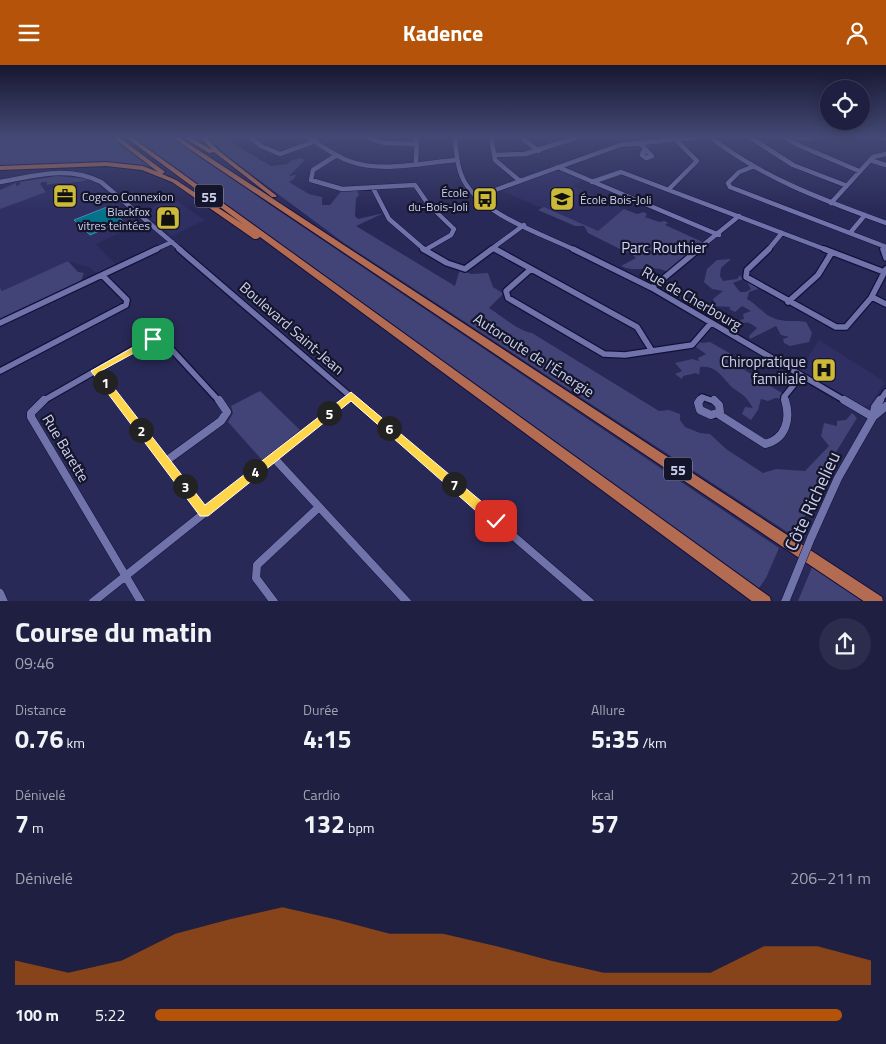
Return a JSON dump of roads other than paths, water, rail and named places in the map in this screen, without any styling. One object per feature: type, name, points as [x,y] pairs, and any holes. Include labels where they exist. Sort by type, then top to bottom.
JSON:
[{"type":"highway","points":[[147,161],[244,229],[290,255]]},
{"type":"highway","name":"55","points":[[161,161],[765,601]]},
{"type":"highway","name":"Autoroute de l'Énergie","points":[[211,161],[877,601]]},
{"type":"highway","points":[[228,162],[316,229]]},
{"type":"highway","points":[[0,168],[123,165],[147,169],[174,181]]},
{"type":"street","points":[[327,161],[313,170],[311,180],[342,189],[415,185],[428,205],[454,229],[451,235],[425,251]]},
{"type":"street","points":[[352,161],[377,165],[436,161]]},
{"type":"street","name":"Rue de Cherbourg","points":[[456,161],[460,175],[476,197],[497,212],[652,288],[873,417]]},
{"type":"street","points":[[497,161],[500,166],[520,181]]},
{"type":"street","points":[[476,197],[575,161]]},
{"type":"street","points":[[669,189],[697,161]]},
{"type":"street","points":[[744,161],[752,167],[831,203],[886,223]]},
{"type":"street","points":[[787,161],[846,185]]},
{"type":"street","points":[[837,161],[859,171]]},
{"type":"street","points":[[831,203],[869,161]]},
{"type":"street","points":[[873,161],[886,165]]},
{"type":"street","points":[[558,167],[718,235]]},
{"type":"street","points":[[752,167],[732,177],[728,183],[730,187],[885,247],[883,253],[886,258]]},
{"type":"street","points":[[592,182],[622,172],[832,252],[885,270],[872,297],[846,327],[842,328],[828,323],[749,281],[745,273],[764,255],[782,233]]},
{"type":"street","name":"Boulevard Saint-Jean","points":[[1,183],[60,173],[93,177],[172,242],[590,601]]},
{"type":"street","points":[[373,188],[389,219],[425,251],[457,269],[463,269],[524,225]]},
{"type":"street","points":[[850,233],[865,215]]},
{"type":"street","points":[[652,288],[739,216]]},
{"type":"street","points":[[0,323],[172,242]]},
{"type":"street","points":[[493,248],[637,327],[652,351]]},
{"type":"street","points":[[788,302],[818,275],[832,252]]},
{"type":"street","points":[[531,269],[506,291],[508,298],[604,354],[625,355],[692,345],[711,323]]},
{"type":"street","points":[[0,371],[126,305],[126,300],[102,275]]},
{"type":"street","points":[[872,297],[886,304]]},
{"type":"street","name":"Rue Barette","points":[[126,575],[30,415],[32,409],[39,403],[149,340],[161,339],[225,407],[227,413],[223,420],[166,461]]},
{"type":"street","points":[[96,371],[204,512]]},
{"type":"street","points":[[718,414],[765,444],[774,442],[789,424],[790,417],[784,397],[802,376]]},
{"type":"street","name":"Côte Richelieu","points":[[785,601],[835,484],[873,417],[875,407],[886,393]]},
{"type":"street","points":[[93,601],[351,396]]},
{"type":"street","name":"Côte Richelieu","points":[[873,417],[886,406]]},
{"type":"street","points":[[273,457],[406,601]]},
{"type":"street","points":[[274,601],[256,578],[257,565],[319,507]]},
{"type":"street","points":[[126,575],[141,601]]},
{"type":"street","points":[[0,593],[4,601]]},
{"type":"place","name":"Cogeco Connexion","points":[[65,196]]},
{"type":"place","name":"École du-Bois-Joli","points":[[485,199]]},
{"type":"place","name":"École Bois-Joli","points":[[562,199]]},
{"type":"place","name":"Blackfox vitres teintées","points":[[168,218]]},
{"type":"place","name":"Chiropratique familiale","points":[[824,370]]},
{"type":"park label","name":"Parc Routhier","points":[[664,247]]}]
